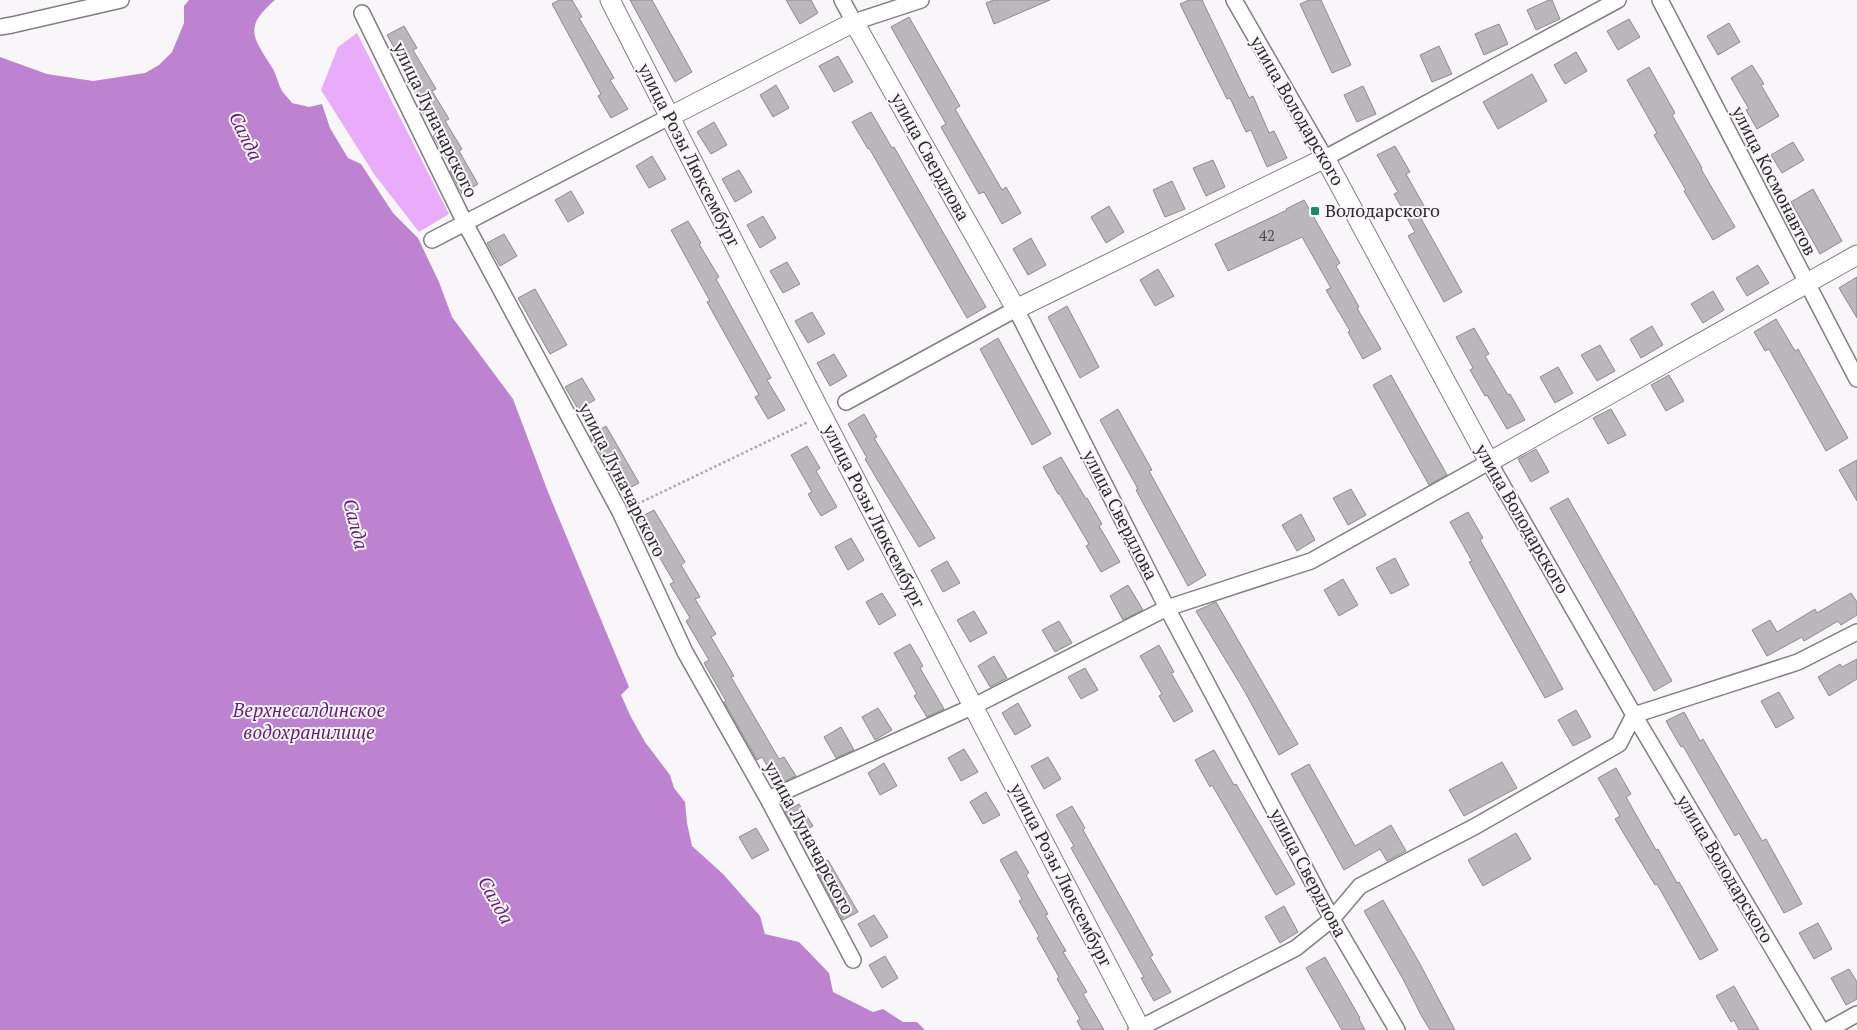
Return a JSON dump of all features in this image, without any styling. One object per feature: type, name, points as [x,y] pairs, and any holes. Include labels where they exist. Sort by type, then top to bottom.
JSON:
[{"type":"street","points":[[0,26],[12,25],[121,0]]},
{"type":"street","name":"улица Розы Люксембург","points":[[610,0],[822,416],[974,706],[1139,1029]]},
{"type":"street","name":"улица Свердлова","points":[[842,0],[1016,309],[1167,608],[1332,919],[1397,1030]]},
{"type":"street","points":[[432,240],[854,22],[921,0]]},
{"type":"street","name":"улица Володарского","points":[[1234,0],[1325,158],[1489,462],[1634,715],[1821,1030]]},
{"type":"street","points":[[846,402],[1016,309],[1325,158],[1618,0]]},
{"type":"street","name":"улица Космонавтов","points":[[1660,0],[1857,379]]},
{"type":"street","name":"улица Луначарского","points":[[362,13],[464,223],[620,512],[685,652],[768,799],[853,960]]},
{"type":"street","points":[[768,799],[974,706],[1167,608],[1311,561],[1857,255]]},
{"type":"street","points":[[1139,1029],[1296,948],[1332,919],[1360,886],[1474,827],[1619,744],[1634,715],[1798,662],[1857,632]]},
{"type":"street","points":[[1828,1030],[1857,1014]]},
{"type":"path","points":[[620,512],[822,416]]},
{"type":"shaded area","points":[[357,33],[449,214],[419,232],[374,174],[321,90],[338,47]]},
{"type":"water","name":"Верхнесалдинское водохранилище","points":[[189,0],[275,0],[258,18],[254,33],[282,91],[292,103],[309,107],[322,104],[330,128],[348,158],[361,164],[393,213],[418,238],[439,282],[452,317],[513,399],[548,492],[629,687],[621,695],[645,742],[670,775],[674,788],[685,802],[692,846],[723,874],[760,916],[765,934],[799,942],[829,973],[833,992],[873,1012],[883,1009],[903,1022],[917,1022],[925,1030],[0,1030],[0,57],[47,74],[93,81],[145,73],[159,65],[172,52],[184,23],[184,6]]},
{"type":"building","points":[[559,0],[572,0],[582,17],[579,18],[614,78],[610,80],[628,109],[611,118],[598,96],[601,94],[552,4]]},
{"type":"building","points":[[630,0],[652,0],[692,72],[675,82]]},
{"type":"building","points":[[786,0],[811,0],[818,13],[800,24]]},
{"type":"building","points":[[994,0],[1050,0],[994,24],[986,3]]},
{"type":"building","points":[[1189,0],[1202,0],[1249,98],[1253,96],[1269,133],[1274,131],[1287,158],[1267,167],[1251,130],[1246,132],[1230,98],[1227,99],[1180,4]]},
{"type":"building","points":[[1309,0],[1321,0],[1351,65],[1332,73],[1300,4]]},
{"type":"building","points":[[1552,0],[1560,19],[1536,30],[1527,10]]},
{"type":"building","points":[[909,17],[960,106],[955,109],[1002,190],[1006,187],[1021,213],[1002,224],[984,192],[979,194],[941,127],[946,124],[891,27]]},
{"type":"building","points":[[1629,19],[1640,37],[1618,50],[1607,31]]},
{"type":"building","points":[[1729,23],[1740,42],[1718,55],[1707,36]]},
{"type":"building","points":[[1499,24],[1508,44],[1484,55],[1475,34]]},
{"type":"building","points":[[404,26],[417,48],[413,50],[436,89],[432,91],[449,119],[445,121],[462,149],[459,151],[478,184],[462,194],[450,171],[452,169],[433,136],[436,134],[419,106],[422,104],[406,75],[409,74],[387,35]]},
{"type":"building","points":[[1439,46],[1452,74],[1432,82],[1420,55]]},
{"type":"building","points":[[1576,52],[1587,71],[1565,84],[1554,65]]},
{"type":"building","points":[[838,56],[853,82],[834,92],[819,66]]},
{"type":"building","points":[[1752,65],[1764,84],[1761,85],[1779,116],[1757,129],[1746,110],[1749,109],[1731,78]]},
{"type":"building","points":[[1649,67],[1675,113],[1672,115],[1701,169],[1735,227],[1713,240],[1684,191],[1686,190],[1654,135],[1657,133],[1627,80]]},
{"type":"building","points":[[1532,74],[1547,101],[1498,129],[1483,102]]},
{"type":"building","points":[[776,85],[789,108],[773,117],[760,95]]},
{"type":"building","points":[[1363,86],[1376,114],[1357,122],[1344,95]]},
{"type":"building","points":[[871,112],[892,148],[894,147],[986,307],[967,318],[869,148],[852,122]]},
{"type":"building","points":[[714,122],[727,145],[711,154],[697,132]]},
{"type":"building","points":[[1793,142],[1804,160],[1782,173],[1771,155]]},
{"type":"building","points":[[1395,146],[1410,172],[1406,174],[1427,211],[1419,215],[1462,292],[1444,302],[1408,236],[1415,232],[1394,194],[1398,192],[1377,155]]},
{"type":"building","points":[[652,156],[666,179],[649,188],[636,166]]},
{"type":"building","points":[[1213,160],[1225,187],[1206,196],[1193,168]]},
{"type":"building","points":[[739,170],[752,192],[735,202],[722,179]]},
{"type":"building","points":[[1172,181],[1185,209],[1165,217],[1153,190]]},
{"type":"building","points":[[1813,189],[1842,241],[1820,254],[1791,202]]},
{"type":"building","points":[[571,191],[584,213],[568,222],[555,200]]},
{"type":"building","points":[[1304,200],[1340,263],[1336,266],[1359,307],[1357,308],[1381,349],[1363,359],[1348,332],[1350,331],[1326,290],[1331,288],[1302,237],[1228,271],[1215,244]]},
{"type":"building","points":[[1109,206],[1124,232],[1106,243],[1091,217]]},
{"type":"building","points":[[763,216],[776,238],[760,248],[747,225]]},
{"type":"building","points":[[688,221],[701,243],[699,244],[719,277],[716,279],[771,378],[767,380],[785,410],[768,419],[755,397],[759,395],[707,302],[710,301],[671,230]]},
{"type":"building","points":[[504,234],[517,256],[500,266],[487,243]]},
{"type":"building","points":[[1031,238],[1046,265],[1028,275],[1013,249]]},
{"type":"building","points":[[787,262],[800,284],[783,293],[770,271]]},
{"type":"building","points":[[1758,265],[1769,283],[1747,296],[1736,278]]},
{"type":"building","points":[[1158,269],[1174,296],[1155,306],[1140,280]]},
{"type":"building","points":[[1857,277],[1857,318],[1839,288]]},
{"type":"building","points":[[535,289],[567,345],[550,354],[518,298]]},
{"type":"building","points":[[1713,291],[1724,310],[1703,323],[1691,304]]},
{"type":"building","points":[[1067,306],[1099,367],[1080,378],[1048,317]]},
{"type":"building","points":[[812,312],[825,334],[808,343],[795,321]]},
{"type":"building","points":[[1776,319],[1795,351],[1798,349],[1848,438],[1826,451],[1769,349],[1765,351],[1754,332]]},
{"type":"building","points":[[1652,326],[1663,345],[1641,358],[1630,339]]},
{"type":"building","points":[[1474,328],[1489,354],[1485,356],[1525,420],[1507,429],[1470,370],[1473,368],[1456,337]]},
{"type":"building","points":[[998,338],[1051,434],[1032,445],[980,349]]},
{"type":"building","points":[[1600,345],[1615,371],[1597,381],[1581,355]]},
{"type":"building","points":[[834,354],[847,376],[830,386],[817,363]]},
{"type":"building","points":[[1558,367],[1573,393],[1555,403],[1540,377]]},
{"type":"building","points":[[1391,375],[1447,475],[1429,485],[1373,385]]},
{"type":"building","points":[[1669,375],[1684,401],[1666,411],[1651,385]]},
{"type":"building","points":[[582,378],[595,400],[578,409],[565,387]]},
{"type":"building","points":[[1118,409],[1152,470],[1149,471],[1206,575],[1188,586],[1100,420]]},
{"type":"building","points":[[1611,409],[1626,435],[1608,444],[1593,418]]},
{"type":"building","points":[[864,414],[877,437],[874,438],[935,538],[919,547],[865,459],[867,458],[848,424]]},
{"type":"building","points":[[606,426],[639,483],[622,492],[590,436]]},
{"type":"building","points":[[807,446],[820,468],[816,471],[837,507],[821,516],[808,494],[812,492],[791,455]]},
{"type":"building","points":[[1536,449],[1549,472],[1531,482],[1518,459]]},
{"type":"building","points":[[1061,457],[1102,524],[1099,526],[1120,562],[1101,572],[1086,546],[1089,544],[1043,467]]},
{"type":"building","points":[[1857,460],[1857,501],[1839,470]]},
{"type":"building","points":[[1351,489],[1366,515],[1348,525],[1333,498]]},
{"type":"building","points":[[1568,498],[1672,681],[1654,691],[1550,508]]},
{"type":"building","points":[[654,510],[685,562],[681,565],[700,597],[695,599],[716,634],[711,637],[734,676],[731,677],[779,759],[784,757],[796,776],[778,784],[762,757],[757,760],[724,702],[726,701],[704,663],[709,660],[686,621],[690,618],[670,584],[674,582],[637,519]]},
{"type":"building","points":[[1468,512],[1483,538],[1480,540],[1563,689],[1545,698],[1469,562],[1472,561],[1450,522]]},
{"type":"building","points":[[1301,514],[1315,540],[1297,551],[1282,525]]},
{"type":"building","points":[[851,538],[864,560],[848,570],[835,547]]},
{"type":"building","points":[[1395,558],[1409,585],[1391,594],[1376,568]]},
{"type":"building","points":[[947,561],[960,583],[943,592],[931,570]]},
{"type":"building","points":[[1343,579],[1358,605],[1339,616],[1324,590]]},
{"type":"building","points":[[1128,585],[1143,610],[1123,620],[1110,596]]},
{"type":"building","points":[[882,593],[896,615],[879,625],[866,602]]},
{"type":"building","points":[[1851,593],[1857,602],[1857,615],[1841,625],[1838,621],[1804,641],[1802,637],[1767,656],[1752,630],[1770,620],[1777,632],[1815,609],[1817,613]]},
{"type":"building","points":[[1216,602],[1298,744],[1279,755],[1245,692],[1196,611]]},
{"type":"building","points":[[974,611],[987,633],[970,642],[957,620]]},
{"type":"building","points":[[1059,621],[1072,643],[1055,652],[1042,630]]},
{"type":"building","points":[[910,644],[923,666],[920,668],[944,709],[927,717],[914,696],[917,694],[894,653]]},
{"type":"building","points":[[1159,645],[1174,672],[1171,673],[1193,711],[1174,722],[1159,696],[1162,694],[1140,656]]},
{"type":"building","points":[[994,656],[1007,678],[990,687],[978,666]]},
{"type":"building","points":[[1857,659],[1857,679],[1829,696],[1818,677],[1840,664],[1842,667]]},
{"type":"building","points":[[1085,668],[1098,690],[1081,699],[1068,677]]},
{"type":"building","points":[[1779,692],[1794,718],[1776,728],[1761,701]]},
{"type":"building","points":[[1018,703],[1031,726],[1015,735],[1002,713]]},
{"type":"building","points":[[878,708],[892,730],[875,740],[862,717]]},
{"type":"building","points":[[1576,710],[1591,737],[1573,746],[1558,720]]},
{"type":"building","points":[[1684,712],[1700,741],[1703,739],[1762,841],[1766,839],[1802,904],[1784,913],[1739,833],[1735,836],[1683,746],[1681,747],[1666,721]]},
{"type":"building","points":[[841,727],[854,750],[836,758],[824,737]]},
{"type":"building","points":[[964,749],[978,772],[961,781],[948,758]]},
{"type":"building","points":[[1214,750],[1295,884],[1276,895],[1212,785],[1210,787],[1195,760]]},
{"type":"building","points":[[1048,757],[1061,779],[1044,789],[1031,766]]},
{"type":"building","points":[[1502,762],[1517,788],[1464,816],[1449,790]]},
{"type":"building","points":[[884,763],[897,786],[880,795],[868,773]]},
{"type":"building","points":[[1309,764],[1355,846],[1391,825],[1406,851],[1387,861],[1380,849],[1344,870],[1291,774]]},
{"type":"building","points":[[1616,768],[1631,794],[1626,797],[1656,850],[1658,849],[1677,883],[1679,882],[1718,950],[1700,960],[1657,884],[1655,885],[1615,819],[1620,816],[1598,778]]},
{"type":"building","points":[[986,792],[1000,815],[983,824],[970,802]]},
{"type":"building","points":[[799,804],[813,826],[797,835],[785,812]]},
{"type":"building","points":[[1072,806],[1085,828],[1083,830],[1153,955],[1150,957],[1171,992],[1154,1001],[1141,978],[1144,977],[1071,848],[1074,846],[1056,815]]},
{"type":"building","points":[[756,828],[769,850],[752,859],[739,837]]},
{"type":"building","points":[[1516,833],[1531,859],[1483,886],[1468,860]]},
{"type":"building","points":[[1016,851],[1029,873],[1026,875],[1048,914],[1045,915],[1066,951],[1063,952],[1087,992],[1083,994],[1104,1030],[1082,1030],[1077,1021],[1080,1019],[1057,979],[1059,977],[1019,901],[1022,899],[1000,860]]},
{"type":"building","points":[[828,860],[858,912],[843,920],[815,868]]},
{"type":"building","points":[[1383,900],[1455,1030],[1430,1030],[1421,1015],[1403,979],[1364,911]]},
{"type":"building","points":[[1284,906],[1298,932],[1280,943],[1265,917]]},
{"type":"building","points":[[874,915],[888,937],[871,947],[858,924]]},
{"type":"building","points":[[1818,923],[1832,949],[1814,959],[1799,933]]},
{"type":"building","points":[[885,956],[898,978],[882,988],[869,965]]},
{"type":"building","points":[[1325,957],[1365,1030],[1342,1030],[1306,968]]},
{"type":"building","points":[[1849,969],[1857,982],[1857,999],[1846,1005],[1831,978]]},
{"type":"building","points":[[1734,986],[1759,1030],[1739,1030],[1734,1020],[1731,1022],[1716,996]]},
{"type":"place","name":"Володарского","points":[[1315,211]]},
{"type":"water label","name":"Салда","points":[[246,136]]},
{"type":"water label","name":"Салда","points":[[356,524]]},
{"type":"water label","name":"Салда","points":[[496,900]]}]
